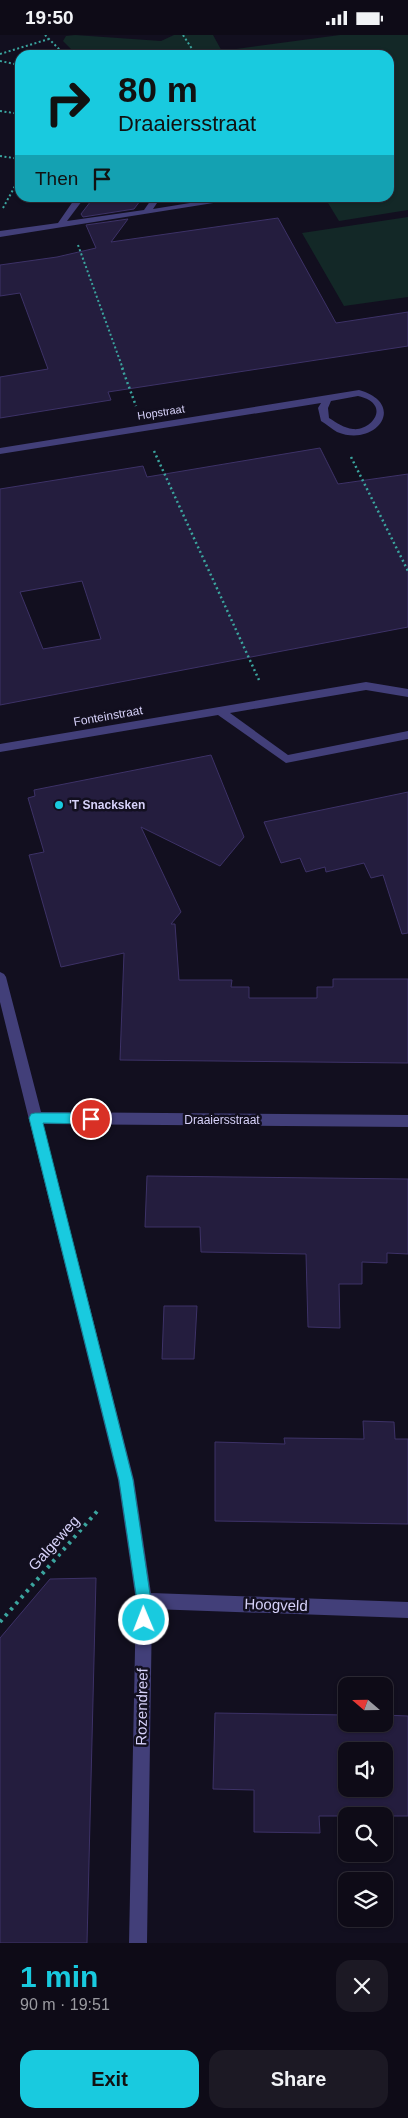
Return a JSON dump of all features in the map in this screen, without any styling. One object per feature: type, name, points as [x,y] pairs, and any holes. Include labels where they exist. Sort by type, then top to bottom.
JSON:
[{"type":"street","points":[[65,224],[78,202]]},
{"type":"street","points":[[147,212],[154,202]]},
{"type":"street","points":[[0,234],[206,202]]},
{"type":"street","name":"Hopstraat","points":[[0,451],[359,393],[370,394],[384,401],[392,413],[390,420],[384,426],[372,431],[349,432],[337,427]]},
{"type":"street","points":[[326,399],[323,407],[324,419],[337,427]]},
{"type":"street","name":"Fonteinstraat","points":[[0,748],[366,686],[408,693]]},
{"type":"street","points":[[220,711],[286,759],[408,735]]},
{"type":"street","name":"Rozendreef","points":[[0,977],[126,1480],[144,1601],[138,1943]]},
{"type":"street","name":"Draaiersstraat","points":[[35,1118],[408,1121]]},
{"type":"street","name":"Hoogveld","points":[[144,1601],[408,1610]]},
{"type":"path","points":[[45,35],[59,50]]},
{"type":"path","points":[[178,35],[183,35],[193,50]]},
{"type":"path","points":[[0,54],[49,39]]},
{"type":"path","points":[[0,61],[15,64]]},
{"type":"path","points":[[0,111],[15,113]]},
{"type":"path","points":[[0,156],[15,158]]},
{"type":"path","points":[[1,213],[15,186]]},
{"type":"path","points":[[65,224],[144,428],[270,703]]},
{"type":"path","points":[[337,427],[408,571]]},
{"type":"path","name":"Galgeweg","points":[[0,1622],[126,1480]]},
{"type":"green space","points":[[174,35],[213,35],[221,50],[72,50],[63,41],[66,36],[161,41]]},
{"type":"green space","points":[[340,35],[408,35],[408,210],[339,221],[327,202],[394,202],[394,50],[236,49]]},
{"type":"green space","points":[[408,217],[408,297],[344,306],[302,233]]},
{"type":"building","points":[[90,202],[139,202],[134,209],[83,217],[81,214]]},
{"type":"building","points":[[278,218],[336,323],[408,312],[408,346],[108,392],[111,400],[0,418],[0,377],[48,369],[20,293],[0,296],[0,265],[57,257],[96,248],[86,225],[128,219],[111,242]]},
{"type":"building","points":[[320,448],[338,484],[408,474],[408,627],[0,705],[0,489],[143,466],[147,477]],"holes":[[[82,581],[101,639],[43,649],[20,592]]]},
{"type":"building","points":[[211,755],[244,837],[220,866],[141,827],[181,912],[171,924],[175,924],[179,980],[232,980],[231,987],[249,987],[249,998],[317,998],[317,987],[333,987],[333,979],[408,979],[408,1063],[120,1060],[124,953],[61,967],[29,855],[44,852],[28,798],[35,796],[34,790]]},
{"type":"building","points":[[408,792],[408,933],[402,934],[383,875],[371,878],[364,863],[326,872],[325,867],[306,872],[300,858],[281,863],[264,822]]},
{"type":"building","points":[[147,1176],[408,1179],[408,1254],[387,1253],[387,1263],[362,1262],[362,1284],[339,1284],[340,1328],[308,1327],[306,1254],[201,1252],[200,1227],[145,1227]]},
{"type":"building","points":[[164,1306],[197,1306],[194,1359],[162,1359]]},
{"type":"building","points":[[363,1421],[394,1422],[395,1439],[408,1439],[408,1524],[215,1521],[215,1442],[285,1444],[284,1438],[364,1439]]},
{"type":"building","points":[[96,1578],[87,1943],[0,1943],[0,1638],[50,1579]]},
{"type":"building","points":[[215,1713],[338,1715],[338,1733],[392,1733],[393,1715],[408,1716],[408,1816],[393,1816],[393,1807],[338,1807],[338,1816],[319,1816],[320,1833],[254,1832],[254,1790],[213,1789]]},
{"type":"place","name":"'T Snacksken","points":[[59,805]]},
{"type":"route","points":[[91,1119],[35,1118],[126,1480],[144,1601],[144,1620]]}]
